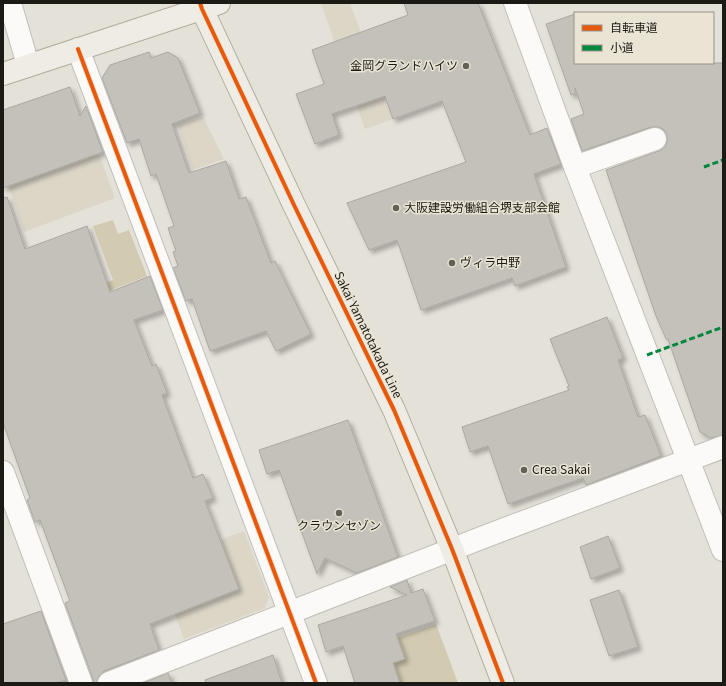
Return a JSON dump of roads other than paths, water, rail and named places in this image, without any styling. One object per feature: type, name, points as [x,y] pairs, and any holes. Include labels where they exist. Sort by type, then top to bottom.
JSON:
[{"type":"main road","points":[[3,74],[207,5]]},
{"type":"main road","name":"Sakai Yamatotakada Line","points":[[207,5],[294,205],[394,410],[452,549],[503,683]]},
{"type":"street","points":[[10,3],[28,65]]},
{"type":"street","points":[[515,3],[576,167],[723,550]]},
{"type":"street","points":[[78,49],[316,683]]},
{"type":"street","points":[[576,167],[654,139]]},
{"type":"street","points":[[109,683],[452,549],[723,447]]},
{"type":"street","points":[[3,472],[81,683]]},
{"type":"place","name":"金岡グランドハイツ","points":[[466,66]]},
{"type":"place","name":"大阪建設労働組合堺支部会館","points":[[396,208]]},
{"type":"place","name":"ヴィラ中野","points":[[452,263]]},
{"type":"place","name":"Crea Sakai","points":[[524,470]]},
{"type":"place","name":"クラウンセゾン","points":[[339,513]]}]
